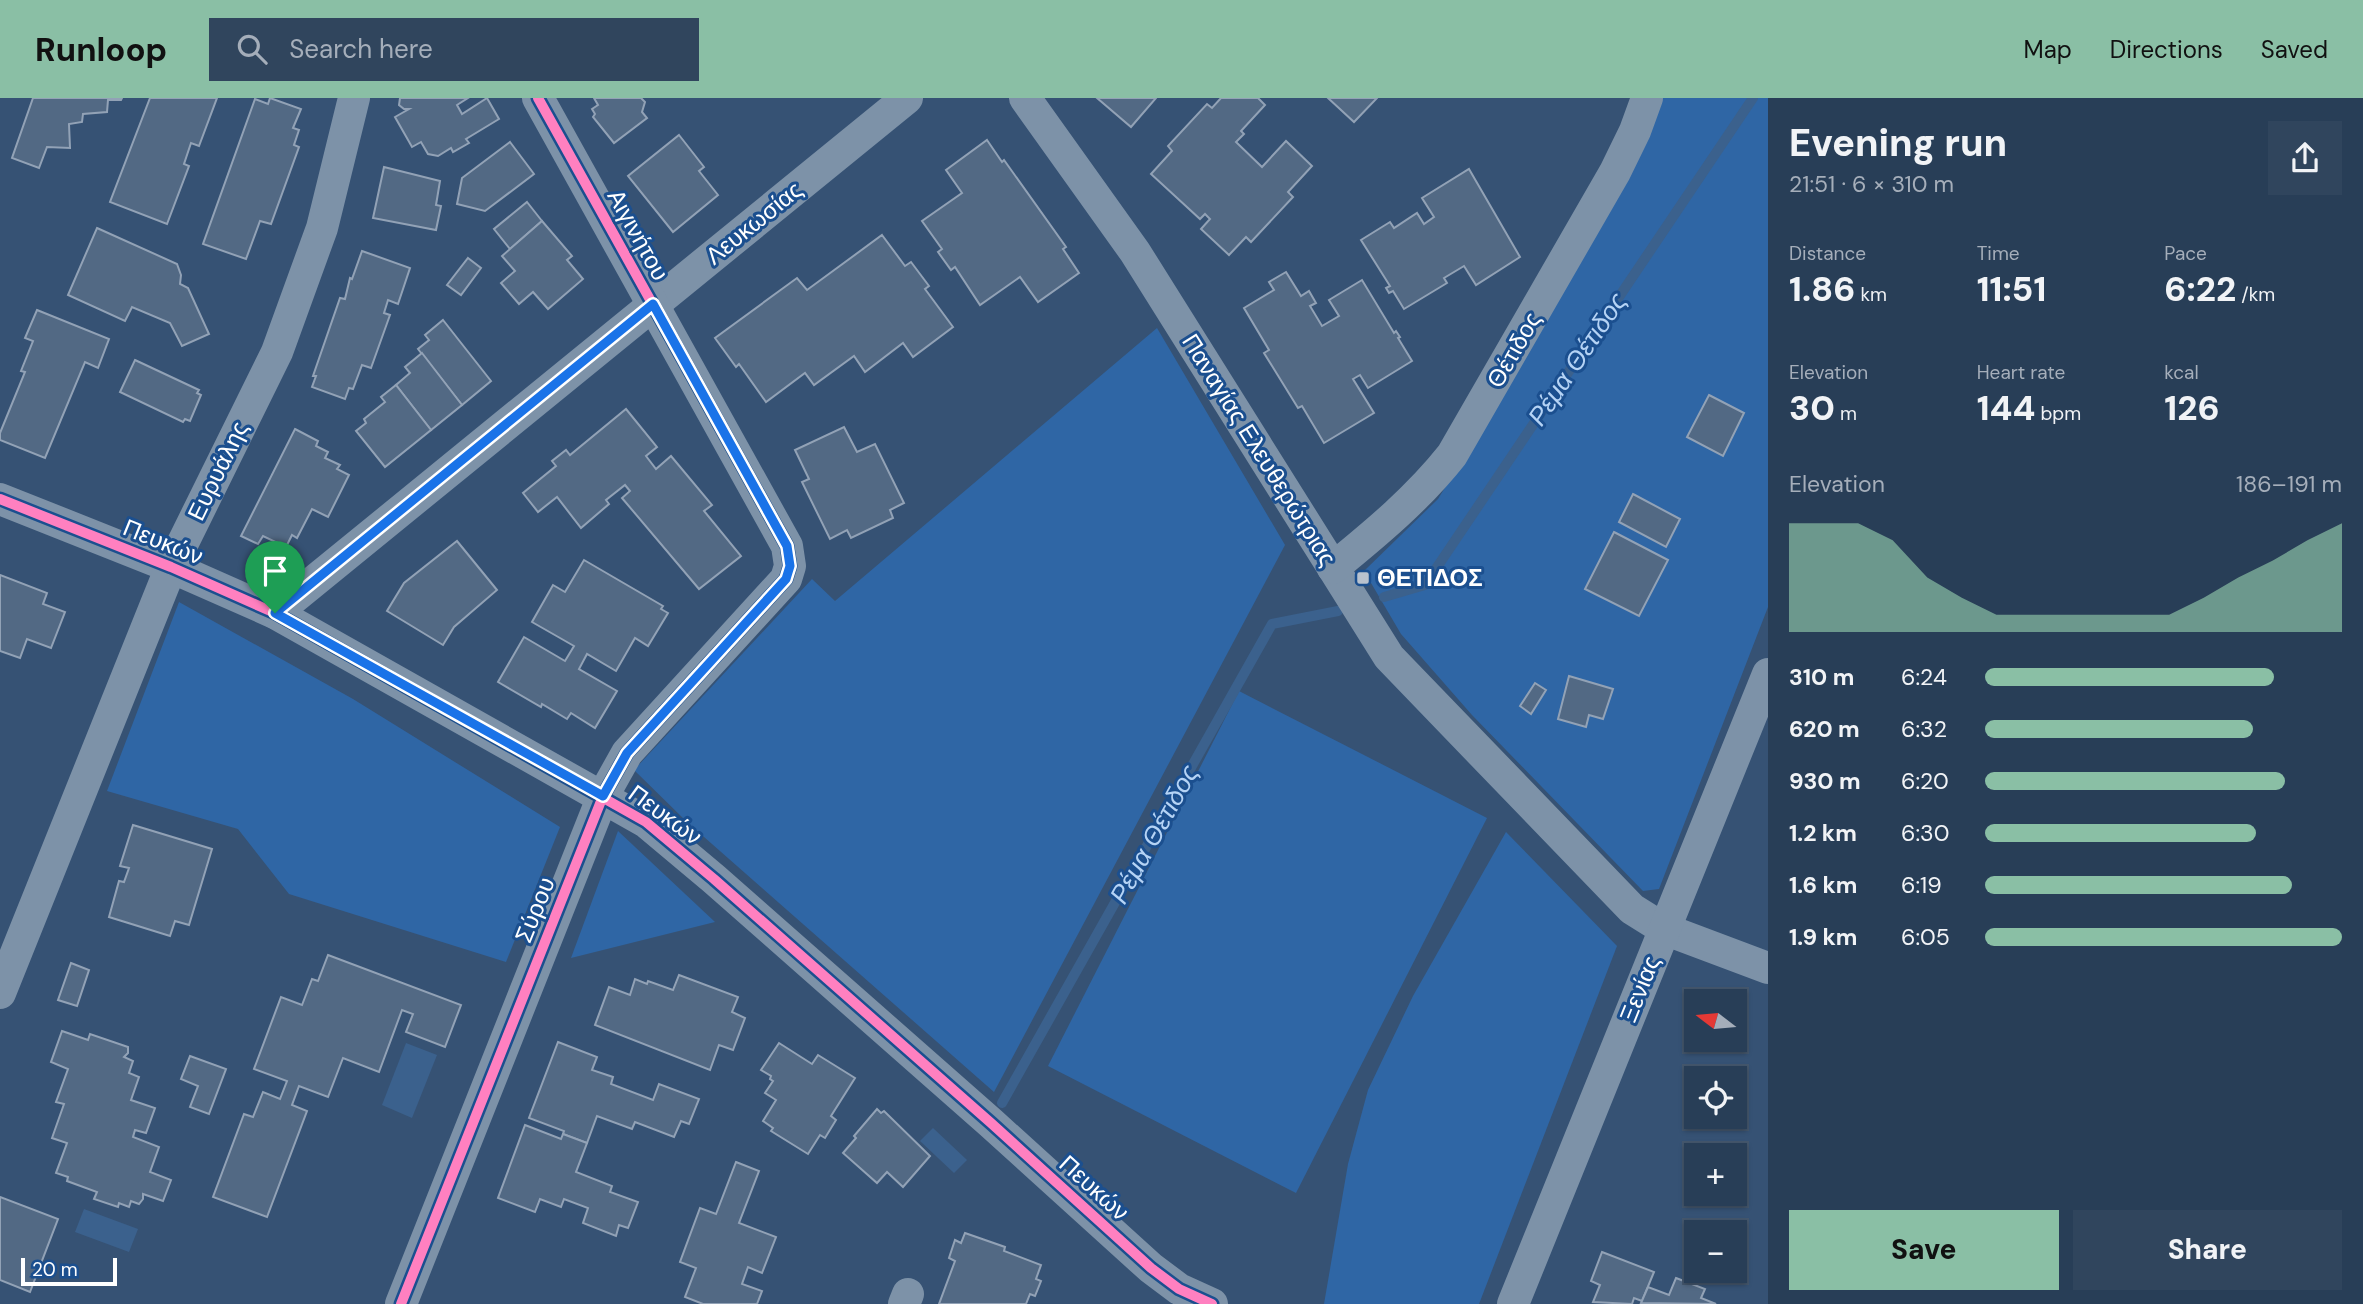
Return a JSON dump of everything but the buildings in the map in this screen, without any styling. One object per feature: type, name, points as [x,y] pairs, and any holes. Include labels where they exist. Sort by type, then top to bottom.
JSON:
[{"type":"street","name":"Ευρυάλης","points":[[0,993],[171,567],[282,339],[322,228],[354,98]]},
{"type":"street","name":"Αιγινήτου","points":[[538,98],[787,546],[790,566],[786,579]]},
{"type":"street","name":"Λευκωσίας","points":[[275,613],[907,98]]},
{"type":"street","name":"Παναγίας Ελευθερώτριας","points":[[1025,98],[1135,252],[1389,657],[1632,909],[1664,929],[1768,968]]},
{"type":"street","name":"Θέτιδος","points":[[1333,568],[1391,519],[1431,481],[1452,455],[1615,172],[1635,131],[1646,98]]},
{"type":"street","name":"Πευκών","points":[[0,499],[171,567],[275,613],[646,822],[981,1114],[1151,1268],[1176,1296],[1212,1304]]},
{"type":"street","name":"Σύρου","points":[[401,1304],[603,796],[627,753],[786,579]]},
{"type":"street","name":"Ξενίας","points":[[1513,1304],[1768,674]]},
{"type":"shaded area","points":[[1662,98],[1768,98],[1768,607],[1659,889],[1643,891],[1472,715],[1401,634],[1364,571],[1438,499],[1474,440]]},
{"type":"shaded area","points":[[1157,328],[1285,545],[994,1092],[687,822],[634,770],[812,579],[835,601]]},
{"type":"shaded area","points":[[179,602],[353,699],[560,827],[506,962],[289,894],[238,829],[107,791]]},
{"type":"shaded area","points":[[1239,691],[1487,818],[1296,1193],[1048,1066]]},
{"type":"shaded area","points":[[618,831],[715,922],[571,958]]},
{"type":"shaded area","points":[[1506,832],[1617,946],[1479,1304],[1324,1304],[1348,1164],[1368,1090],[1413,996]]},
{"type":"shaded area","points":[[406,1043],[437,1055],[412,1118],[382,1105]]},
{"type":"shaded area","points":[[933,1128],[967,1160],[954,1173],[920,1141]]},
{"type":"shaded area","points":[[84,1209],[138,1229],[129,1252],[75,1232]]},
{"type":"waterway","name":"Ρέμα Θέτιδος","points":[[1384,597],[1425,585],[1753,98]]},
{"type":"waterway","name":"Ρέμα Θέτιδος","points":[[1002,1103],[1272,624],[1338,611]]},
{"type":"cycle path","points":[[401,1304],[603,796],[627,753],[786,579],[790,566],[787,546],[538,98]]},
{"type":"cycle path","points":[[0,499],[171,567],[275,613],[646,822],[991,1123],[1151,1268],[1179,1289],[1212,1304]]},
{"type":"place","name":"ΘΕΤΙΔΟΣ","points":[[1363,578]]},
{"type":"route","points":[[653,304],[787,546],[790,566],[786,579],[627,753],[603,796],[275,613],[653,304]]}]
